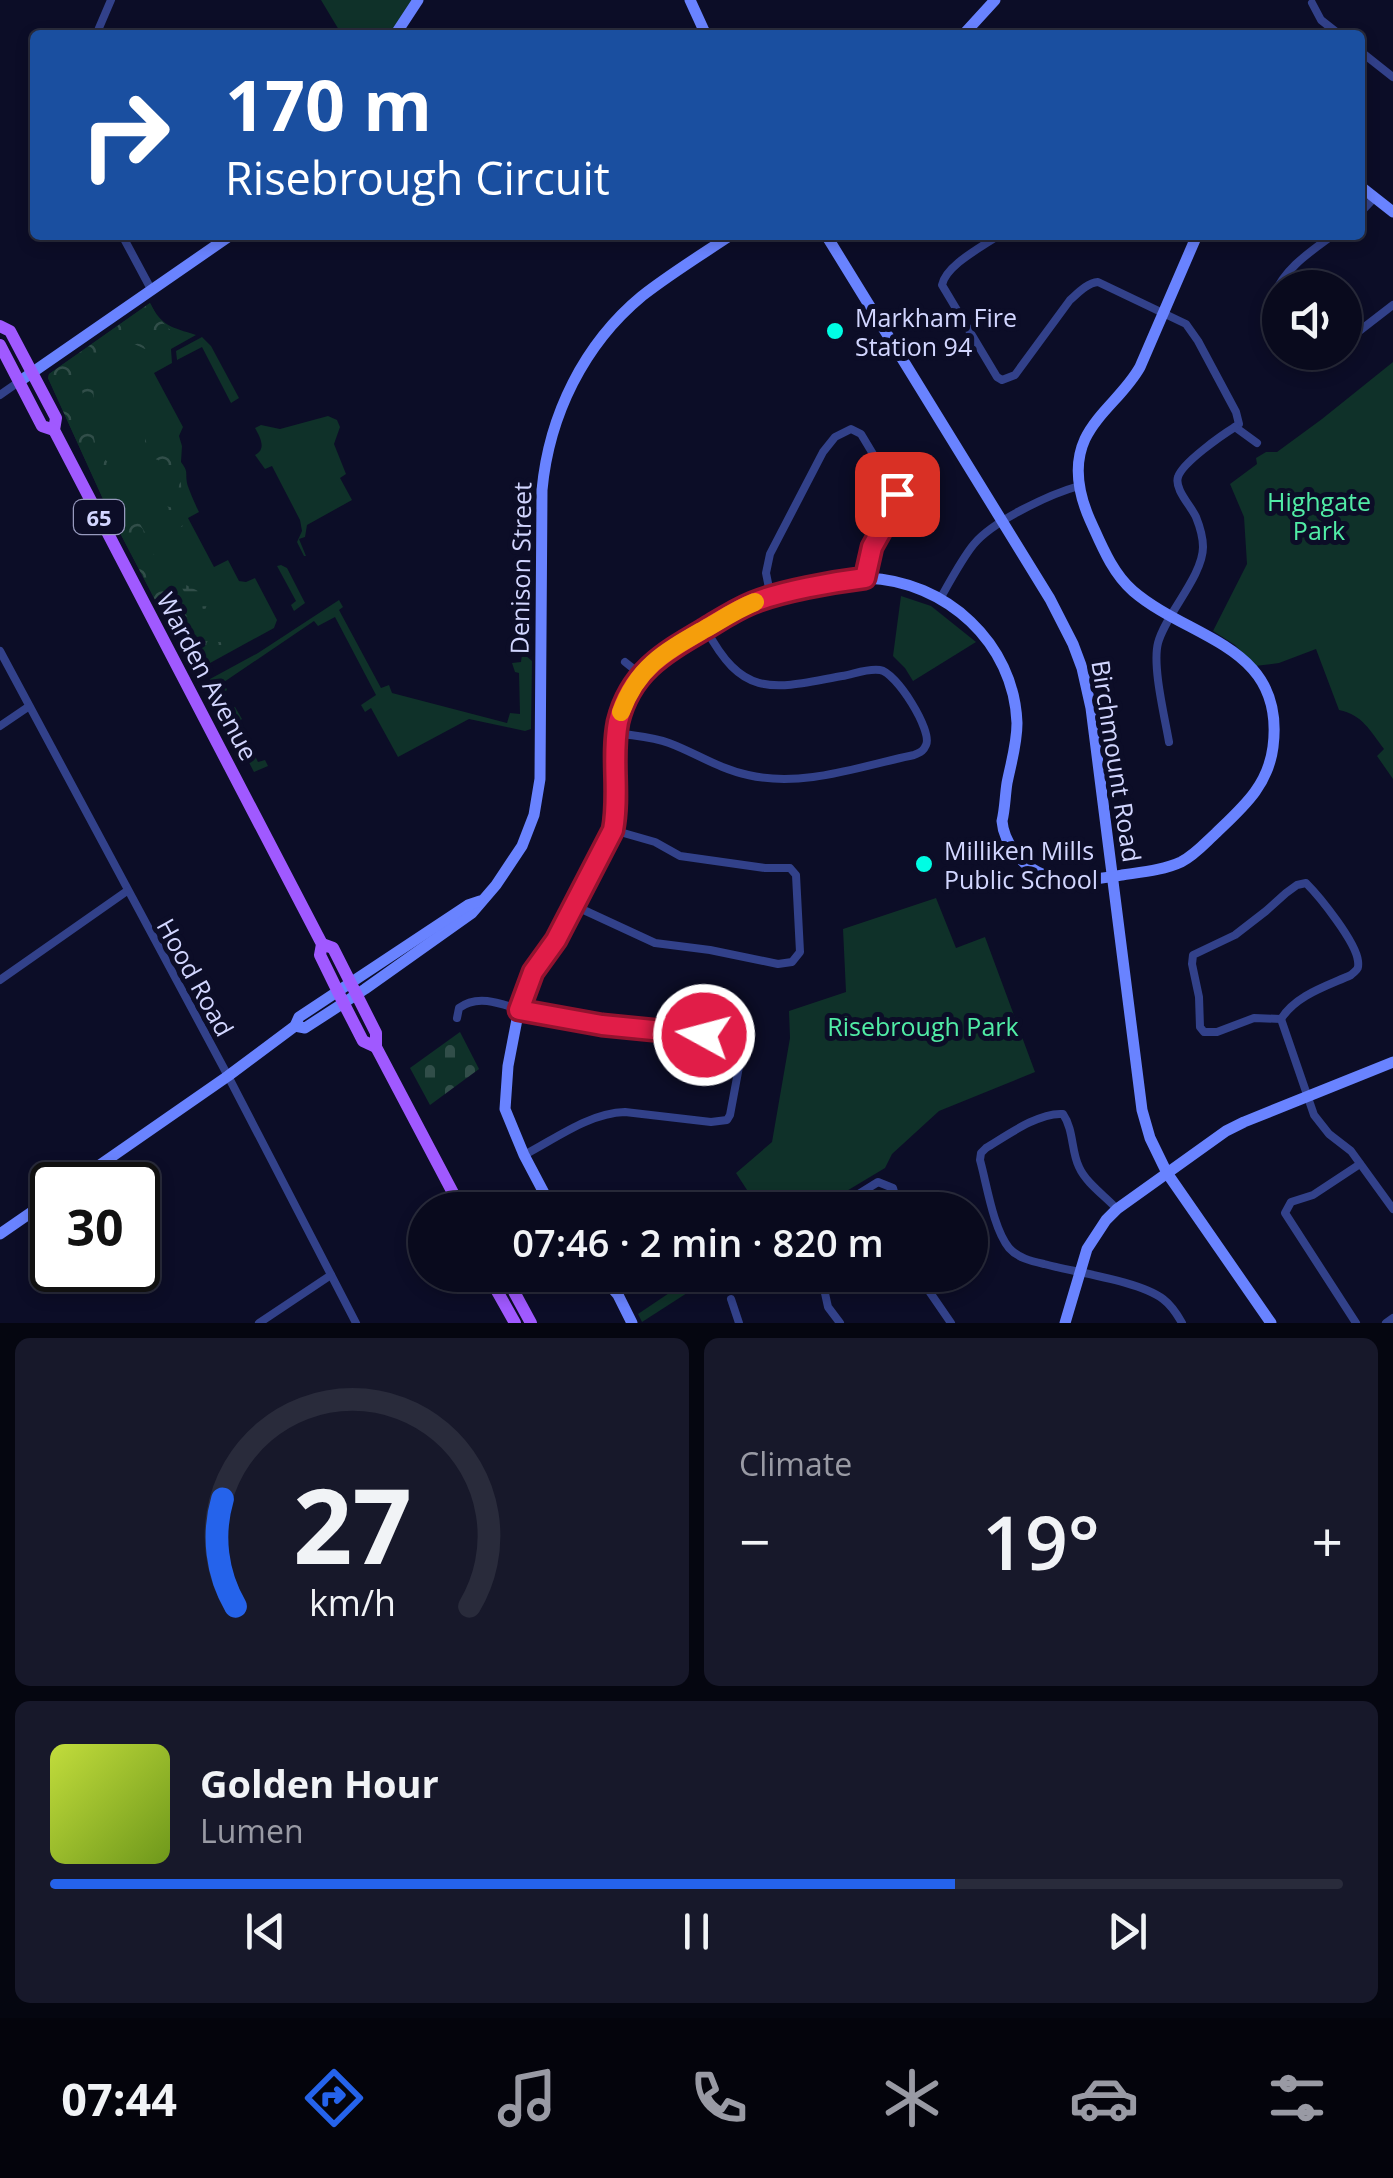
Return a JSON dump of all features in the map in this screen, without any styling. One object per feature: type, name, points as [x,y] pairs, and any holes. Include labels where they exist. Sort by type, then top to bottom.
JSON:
[{"type":"main road","name":"Warden Avenue","points":[[0,326],[10,331],[42,426],[54,430],[322,944],[320,956],[340,997],[363,1041],[376,1047]]},
{"type":"main road","name":"Warden Avenue","points":[[0,345],[26,378]]},
{"type":"main road","name":"Warden Avenue","points":[[322,944],[333,948],[376,1034],[376,1047],[453,1192]]},
{"type":"main road","points":[[498,1292],[515,1323]]},
{"type":"main road","points":[[514,1292],[531,1323]]},
{"type":"street","points":[[98,30],[111,0]]},
{"type":"street","points":[[397,30],[418,0]]},
{"type":"street","points":[[690,0],[704,30]]},
{"type":"street","points":[[968,30],[995,0]]},
{"type":"street","points":[[1312,3],[1321,20],[1334,30]]},
{"type":"street","points":[[1365,55],[1393,77]]},
{"type":"street","points":[[1365,190],[1393,212]]},
{"type":"street","points":[[1365,208],[1375,197]]},
{"type":"street","points":[[125,240],[152,291]]},
{"type":"street","points":[[0,394],[224,240]]},
{"type":"street","name":"Denison Street","points":[[104,1162],[228,1076],[295,1026],[300,1016],[354,989],[472,913],[522,846],[538,797],[542,490],[557,418],[578,371],[620,318],[642,297],[724,240]]},
{"type":"street","name":"Birchmount Road","points":[[829,240],[1050,599],[1073,644],[1090,708],[1141,1105],[1150,1138],[1167,1173],[1272,1323]]},
{"type":"street","points":[[992,240],[948,270],[942,285],[996,377],[1002,380],[1015,375],[1070,300],[1094,282],[1186,324],[1236,412],[1238,424],[1207,445],[1177,478],[1196,518],[1203,551],[1157,644],[1169,742]]},
{"type":"street","points":[[544,1192],[505,1110],[508,1066],[519,1010],[533,972],[556,940],[613,830],[616,733],[624,703],[640,674],[665,652],[747,605],[865,578],[897,583],[959,610],[981,631],[1008,680],[1016,740],[1003,833],[1014,852],[1037,873],[1064,880],[1113,877],[1168,867],[1194,854],[1251,800],[1267,773],[1274,735],[1272,709],[1254,670],[1224,644],[1155,608],[1121,579],[1091,522],[1079,486],[1085,440],[1140,367],[1195,240]]},
{"type":"street","points":[[1291,270],[1326,240]]},
{"type":"street","points":[[1362,329],[1393,305]]},
{"type":"street","points":[[1235,427],[1258,443]]},
{"type":"street","points":[[771,598],[766,573],[770,554],[816,461],[835,437],[851,429],[861,434],[897,494],[896,504],[872,547],[865,578]]},
{"type":"street","points":[[940,599],[970,548],[982,536],[1052,495],[1079,486]]},
{"type":"street","points":[[616,733],[670,744],[716,765],[768,778],[821,776],[914,755],[926,746],[928,740],[922,724],[896,680],[885,670],[766,686],[730,666],[706,629]]},
{"type":"street","name":"Hood Road","points":[[0,650],[356,1323]]},
{"type":"street","points":[[625,662],[640,674]]},
{"type":"street","points":[[0,726],[28,706]]},
{"type":"street","points":[[574,906],[656,943],[778,964],[792,962],[800,952],[796,875],[790,868],[680,856],[644,838],[613,830]]},
{"type":"street","points":[[1306,883],[1341,928],[1357,955],[1358,965],[1352,975],[1301,998],[1281,1018],[1254,1018],[1217,1032],[1204,1032],[1200,1027],[1192,959],[1254,922],[1297,885],[1306,883]]},
{"type":"street","points":[[0,980],[127,891]]},
{"type":"street","name":"Denison Street","points":[[354,989],[426,934],[480,901]]},
{"type":"street","points":[[457,1018],[459,1008],[474,1000],[602,1025],[683,1031],[740,1042],[742,1050],[730,1115],[722,1122],[612,1112],[524,1155]]},
{"type":"street","points":[[1281,1018],[1320,1126],[1351,1152],[1393,1210]]},
{"type":"street","points":[[1064,1323],[1090,1241],[1117,1209],[1226,1131],[1393,1062]]},
{"type":"street","points":[[1117,1209],[1077,1164],[1069,1123],[1063,1114],[1030,1123],[982,1153],[980,1160],[994,1215],[1012,1251],[1034,1262],[1156,1295],[1182,1323]]},
{"type":"street","points":[[1356,1323],[1285,1213],[1291,1202],[1313,1194],[1360,1164]]},
{"type":"street","points":[[860,1192],[882,1182],[894,1192]]},
{"type":"street","points":[[0,1234],[30,1213]]},
{"type":"street","points":[[260,1323],[330,1275]]},
{"type":"street","points":[[616,1292],[628,1321]]},
{"type":"street","points":[[825,1292],[828,1307],[840,1323]]},
{"type":"street","points":[[929,1292],[950,1323]]},
{"type":"street","points":[[731,1298],[739,1323]]},
{"type":"street","points":[[1386,1323],[1393,1318]]},
{"type":"green space","points":[[321,0],[413,0],[393,30],[339,30]]},
{"type":"green space","points":[[150,303],[164,322],[196,335],[171,349],[172,363],[154,373],[183,427],[179,436],[181,462],[199,512],[188,518],[214,567],[228,560],[239,581],[255,578],[277,620],[274,628],[201,668],[186,659],[108,510],[48,378]]},
{"type":"green space","points":[[150,303],[172,332],[171,345],[159,349],[155,337],[145,349],[114,340],[107,356],[94,359],[85,370],[94,399],[106,402],[114,393],[114,408],[90,408],[78,372],[71,380],[73,407],[93,433],[97,452],[112,466],[200,642],[228,643],[230,648],[222,655],[191,663],[108,510],[48,378]]},
{"type":"green space","points":[[202,337],[211,346],[239,398],[231,403],[202,347],[177,360],[176,351]]},
{"type":"green space","name":"Highgate Park","points":[[1393,362],[1393,779],[1377,756],[1384,749],[1370,730],[1354,715],[1339,710],[1316,649],[1279,663],[1255,666],[1235,645],[1213,631],[1247,564],[1244,517],[1230,484],[1257,464],[1256,458],[1266,452],[1277,452]]},
{"type":"green space","points":[[328,416],[337,420],[340,427],[334,444],[346,474],[340,478],[352,500],[307,525],[305,537],[299,539],[304,556],[297,542],[302,531],[300,520],[272,466],[265,469],[255,455],[262,446],[255,428],[261,425],[280,429]]},
{"type":"green space","points":[[170,433],[175,437],[182,492],[176,493],[169,489],[170,478],[161,472],[158,460],[149,457],[145,441],[147,435]]},
{"type":"green space","points":[[166,506],[183,511],[186,518],[182,527],[173,521],[171,529],[162,531],[159,524]]},
{"type":"green space","points":[[277,566],[287,568],[305,603],[294,611],[291,605],[296,601]]},
{"type":"green space","points":[[178,581],[206,595],[205,610],[190,602]]},
{"type":"green space","points":[[901,596],[931,606],[976,642],[913,681],[893,656]]},
{"type":"green space","points":[[339,600],[343,607],[339,610],[381,688],[389,685],[392,693],[507,723],[510,713],[520,714],[519,673],[512,663],[521,662],[524,654],[532,661],[531,729],[469,719],[398,757],[371,708],[365,712],[361,705],[376,695],[335,617],[318,626],[314,621],[224,682],[227,690],[223,693],[242,719],[238,722],[258,762],[265,760],[268,766],[254,772],[208,685],[210,679]]},
{"type":"green space","name":"Risebrough Park","points":[[936,898],[956,948],[985,937],[1035,1072],[939,1111],[892,1154],[885,1168],[845,1192],[748,1192],[736,1173],[772,1142],[790,1038],[789,1011],[846,992],[843,929]]},
{"type":"green space","points":[[460,1032],[479,1069],[430,1105],[410,1068]]},
{"type":"green space","points":[[671,1292],[689,1292],[642,1322],[638,1314]]},
{"type":"slow traffic","points":[[621,712],[640,674],[655,660],[755,602]]},
{"type":"place","name":"Markham Fire Station 94","points":[[835,331]]},
{"type":"place","name":"Milliken Mills Public School","points":[[924,864]]},
{"type":"route","points":[[704,1035],[602,1025],[519,1010],[533,972],[556,940],[613,830],[615,744],[624,703],[640,674],[665,652],[747,605],[865,578],[872,547],[896,504],[897,494]]}]
